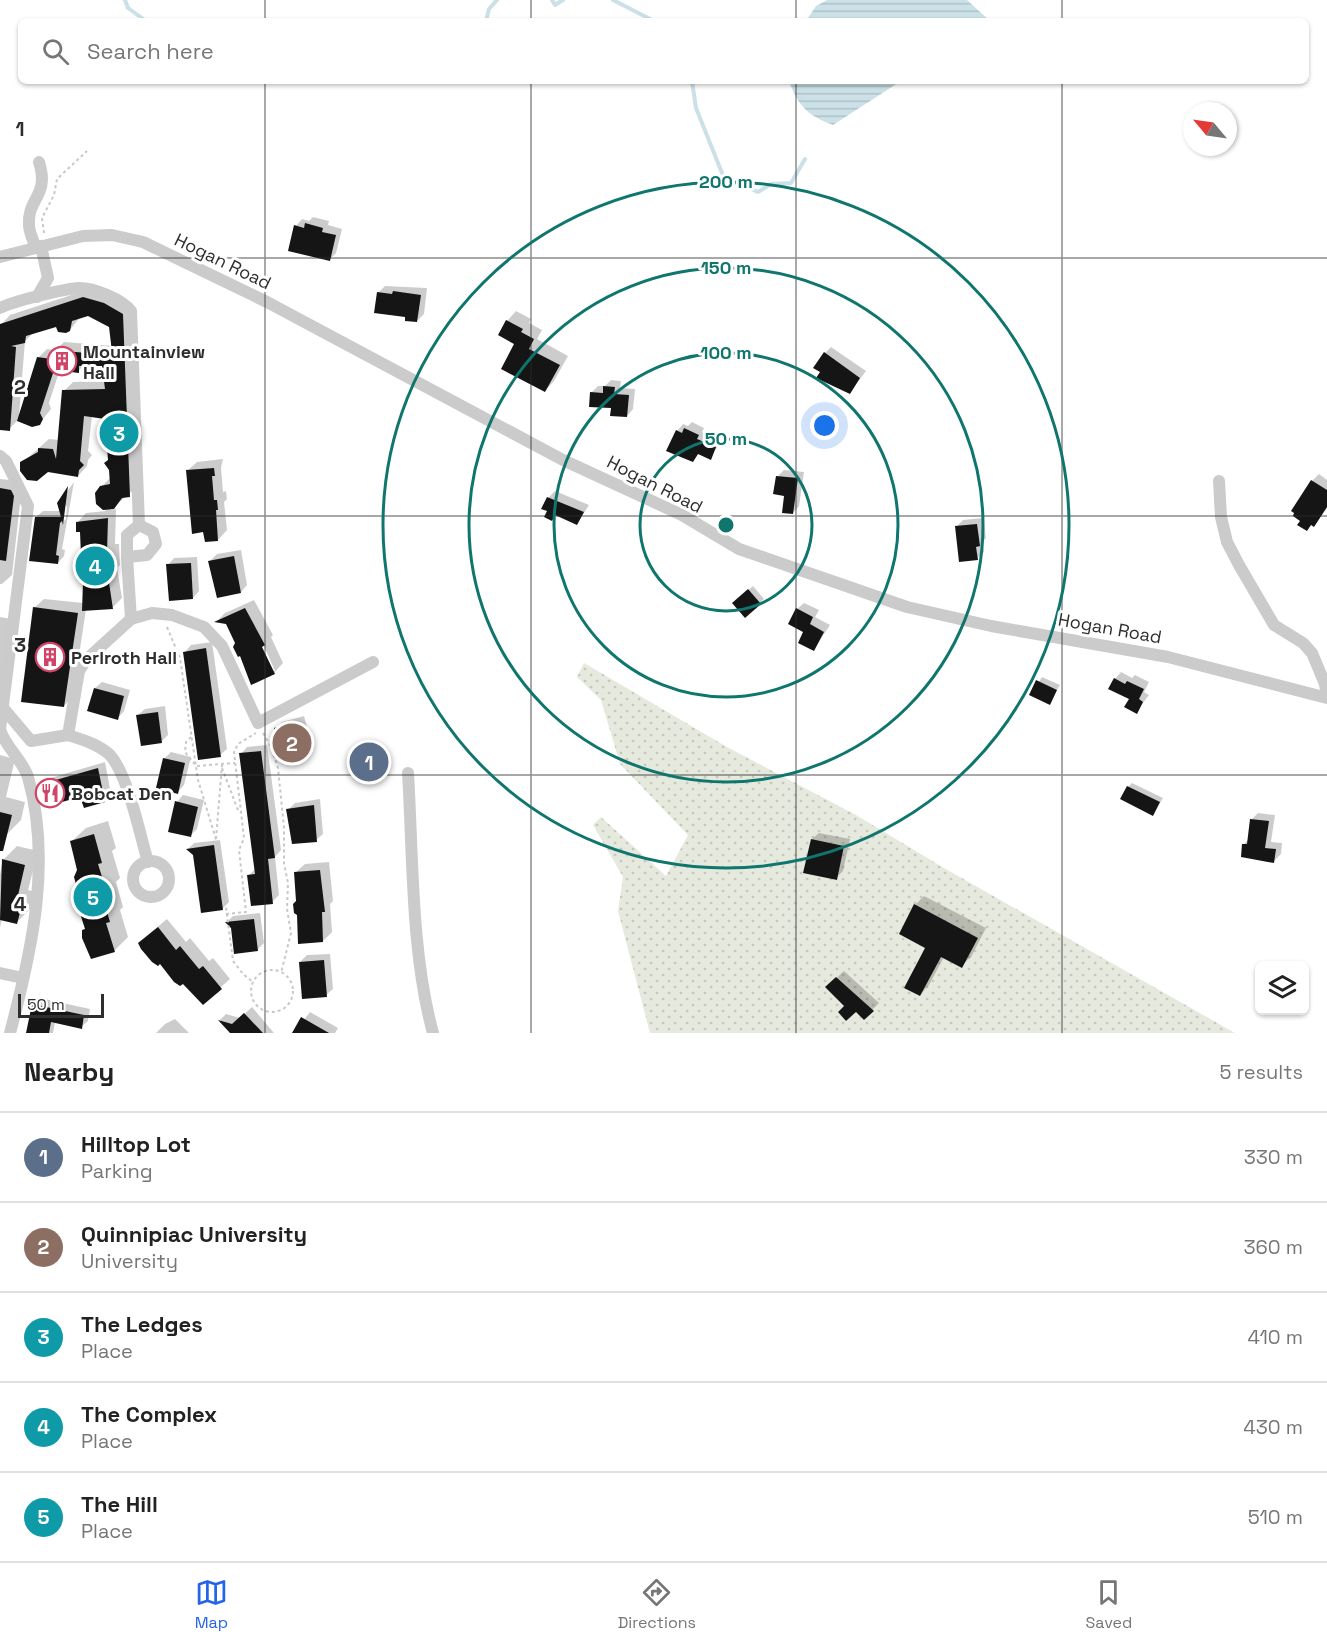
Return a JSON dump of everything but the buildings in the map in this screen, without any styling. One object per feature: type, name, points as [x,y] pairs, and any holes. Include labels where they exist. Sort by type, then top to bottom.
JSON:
[{"type":"street","points":[[37,297],[48,278],[40,244],[29,225],[30,212],[43,188],[44,176],[39,162]]},
{"type":"street","name":"Hogan Road","points":[[0,257],[40,244],[65,239],[112,235],[152,246],[267,302],[563,460],[682,515],[739,549],[907,607],[991,626],[1168,657],[1327,698]]},
{"type":"street","points":[[0,308],[79,288],[122,303],[131,310],[139,525]]},
{"type":"street","points":[[0,456],[6,460],[28,506],[0,729],[3,738],[27,773],[36,809],[40,868],[37,904],[11,1028]]},
{"type":"street","points":[[1219,481],[1221,517],[1227,542],[1274,625],[1303,642],[1312,653],[1325,684],[1327,698]]},
{"type":"street","points":[[131,619],[127,535],[139,525]]},
{"type":"street","points":[[127,557],[147,555],[155,547],[153,532],[139,525]]},
{"type":"street","points":[[68,735],[79,671],[86,660],[131,619],[161,613],[188,620],[214,635],[222,646],[258,723],[373,662]]},
{"type":"street","points":[[3,708],[31,741]]},
{"type":"street","points":[[19,761],[31,741],[68,735],[94,744],[117,764],[148,862]]},
{"type":"street","points":[[408,773],[419,948],[425,1007],[433,1033]]},
{"type":"street","points":[[0,973],[23,978]]},
{"type":"path","points":[[40,244],[42,218],[54,195],[57,179],[87,151]]},
{"type":"path","points":[[161,613],[180,658],[196,766],[216,841],[233,961],[253,982]]},
{"type":"path","points":[[226,914],[246,912],[238,850],[244,838],[235,747],[261,731],[271,747],[278,768],[284,828],[283,856],[291,933],[281,973]]},
{"type":"path","points":[[192,736],[186,742],[185,752],[196,766]]},
{"type":"path","points":[[196,766],[235,763]]},
{"type":"path","points":[[222,765],[241,815]]},
{"type":"path","points":[[216,841],[222,765]]},
{"type":"path","points":[[266,972],[281,973],[289,982],[292,991],[291,1001],[284,1008],[272,1012],[262,1009],[254,1001],[251,991],[253,982],[266,972]]},
{"type":"shaded area","points":[[584,663],[727,747],[856,815],[944,868],[1235,1033],[650,1033],[618,911],[623,877],[593,825],[601,817],[666,876],[688,835],[620,764],[601,700],[577,677]],"holes":[[[811,839],[844,846],[837,880],[804,872]],[[914,905],[962,968],[938,955],[938,962],[920,996],[904,988],[922,953],[926,955],[929,950],[899,934]],[[836,977],[873,1011],[864,1020],[856,1012],[846,1021],[838,1012],[844,1006],[826,987]]]},
{"type":"water","points":[[827,0],[967,0],[987,18],[808,18],[816,6]]},
{"type":"water","points":[[790,84],[896,84],[833,125],[810,114],[796,97]]},
{"type":"waterway","points":[[125,0],[128,8],[142,18]]},
{"type":"waterway","points":[[487,18],[489,9],[497,0]]},
{"type":"waterway","points":[[552,0],[555,5],[563,0]]},
{"type":"waterway","points":[[613,0],[648,18]]},
{"type":"waterway","points":[[692,84],[696,108],[724,178],[758,192],[771,184],[791,183],[805,159]]},
{"type":"place","name":"Mountainview Hall","points":[[62,361]]},
{"type":"place","name":"The Ledges","points":[[119,433]]},
{"type":"place","name":"The Complex","points":[[95,566]]},
{"type":"place","name":"Perlroth Hall","points":[[50,657]]},
{"type":"place","name":"Quinnipiac University","points":[[292,743]]},
{"type":"place","name":"Hilltop Lot","points":[[369,762]]},
{"type":"place","name":"Bobcat Den","points":[[50,793]]},
{"type":"place","name":"The Hill","points":[[93,897]]}]
